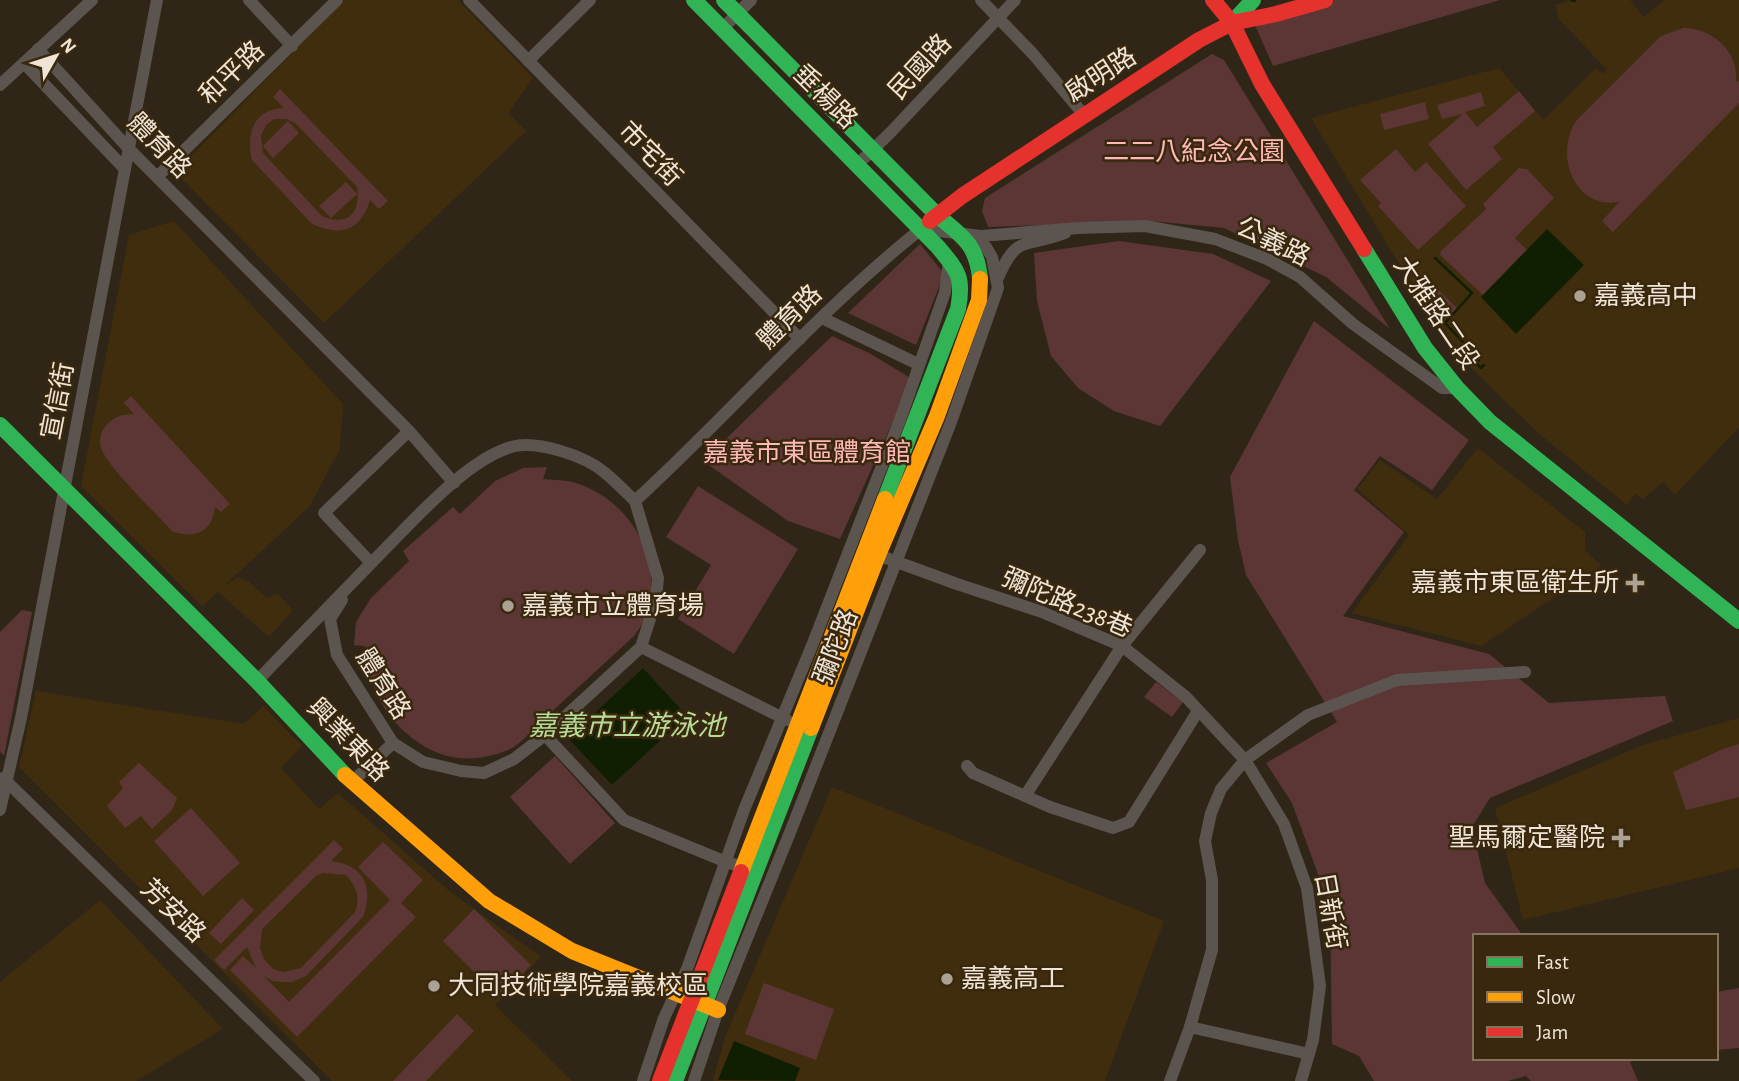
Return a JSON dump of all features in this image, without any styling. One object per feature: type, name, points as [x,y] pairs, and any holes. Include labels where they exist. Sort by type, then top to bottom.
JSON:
[{"type":"street","points":[[0,85],[92,0]]},
{"type":"street","name":"宣信街","points":[[0,810],[3,778],[21,718],[157,0]]},
{"type":"street","points":[[248,0],[292,46]]},
{"type":"street","name":"和平路","points":[[157,177],[337,0]]},
{"type":"street","name":"市宅街","points":[[469,0],[800,339]]},
{"type":"street","points":[[528,61],[590,0]]},
{"type":"street","name":"垂楊路","points":[[694,0],[920,229]]},
{"type":"street","name":"垂楊路","points":[[724,0],[937,215]]},
{"type":"street","points":[[722,29],[751,0]]},
{"type":"street","points":[[981,0],[1033,54],[1084,115]]},
{"type":"street","name":"民國路","points":[[857,165],[1015,0]]},
{"type":"street","name":"大雅路二段","points":[[1213,0],[1232,23],[1269,95],[1424,348],[1457,388],[1490,422],[1529,455],[1739,621]]},
{"type":"street","points":[[1232,23],[1253,0]]},
{"type":"street","name":"啟明路","points":[[920,229],[1084,115],[1199,40],[1232,23],[1325,0]]},
{"type":"street","name":"體育路","points":[[38,49],[157,177],[409,431],[454,483]]},
{"type":"street","points":[[24,63],[125,169]]},
{"type":"street","name":"彌陀路","points":[[780,812],[832,726],[972,364],[998,288],[992,257],[986,247],[963,237],[937,215]]},
{"type":"street","name":"公義路","points":[[920,229],[963,237],[1145,226],[1215,239],[1300,276],[1353,324],[1442,387],[1457,388]]},
{"type":"street","name":"公義路","points":[[996,281],[1004,260],[1020,244],[1049,239],[1078,228]]},
{"type":"street","name":"體育路","points":[[635,501],[686,454],[821,318],[920,229]]},
{"type":"street","name":"彌陀路","points":[[646,1079],[698,1002],[757,872],[780,812],[805,725],[958,309],[962,289],[958,270],[920,229]]},
{"type":"street","name":"彌陀路","points":[[805,725],[937,416],[979,300],[980,273],[963,237]]},
{"type":"street","name":"彌陀路","points":[[675,1081],[698,1002],[722,860],[748,802],[777,715],[813,643],[901,417],[945,292],[949,261]]},
{"type":"street","points":[[821,318],[918,364]]},
{"type":"street","name":"興業東路","points":[[0,425],[257,681],[352,782],[489,901],[572,951],[698,1002]]},
{"type":"street","points":[[371,563],[324,513],[409,431]]},
{"type":"street","name":"體育路","points":[[257,681],[353,580],[454,483],[491,455],[516,446],[545,446],[602,470],[635,501],[658,578],[654,608],[640,647],[545,735],[513,759],[484,773],[461,771],[423,762],[393,743],[337,655],[330,620],[353,580]]},
{"type":"street","points":[[1025,796],[1122,646],[1200,550]]},
{"type":"street","name":"彌陀路238巷","points":[[878,555],[1042,612],[1122,646],[1186,697],[1245,760]]},
{"type":"street","points":[[640,647],[777,715],[805,725],[832,726]]},
{"type":"street","points":[[1170,1081],[1190,1027],[1212,950],[1212,880],[1205,841],[1211,813],[1222,789],[1245,760],[1308,715],[1398,680],[1525,671]]},
{"type":"street","points":[[967,766],[973,773],[1049,807],[1113,828],[1129,822],[1198,711]]},
{"type":"street","points":[[545,735],[624,820],[757,872]]},
{"type":"street","points":[[352,782],[393,743]]},
{"type":"street","name":"日新街","points":[[1245,760],[1284,824],[1307,888],[1320,986],[1309,1054],[1301,1081]]},
{"type":"street","name":"芳安路","points":[[3,778],[314,1081]]},
{"type":"street","points":[[748,802],[780,812]]},
{"type":"street","name":"彌陀路","points":[[694,1081],[698,1002],[757,872],[791,830],[780,812]]},
{"type":"street","points":[[1190,1027],[1309,1054]]},
{"type":"shaded area","points":[[345,0],[458,0],[533,78],[508,113],[526,131],[324,323],[181,178],[180,167]]},
{"type":"shaded area","name":"嘉義高中","points":[[1570,0],[1630,0],[1644,17],[1664,0],[1739,0],[1739,427],[1675,495],[1663,482],[1643,499],[1635,494],[1627,505],[1538,433],[1466,363],[1390,249],[1311,118],[1499,68],[1543,120],[1596,68],[1603,74],[1607,70],[1559,19],[1555,5]]},
{"type":"shaded area","points":[[174,221],[343,404],[340,449],[309,507],[223,587],[238,577],[248,581],[267,598],[278,594],[293,610],[269,637],[218,592],[202,606],[81,486],[129,235]]},
{"type":"shaded area","points":[[1478,448],[1585,532],[1585,550],[1601,566],[1481,646],[1352,613],[1409,535],[1357,489],[1380,460],[1437,499]]},
{"type":"shaded area","points":[[36,691],[244,724],[263,706],[302,746],[281,768],[319,809],[338,793],[448,890],[541,957],[495,1005],[572,1081],[332,1081],[19,767]]},
{"type":"shaded area","name":"聖馬爾定醫院","points":[[1739,718],[1739,868],[1523,920],[1495,808],[1643,745]]},
{"type":"shaded area","name":"嘉義高工","points":[[832,787],[1164,921],[1105,1081],[713,1081],[725,1037]]},
{"type":"shaded area","points":[[100,900],[223,1029],[136,1081],[0,1081],[0,982]]},
{"type":"green space","points":[[1335,0],[1500,0],[1273,66],[1255,25]]},
{"type":"green space","points":[[1683,28],[1704,32],[1722,43],[1728,51],[1736,71],[1736,82],[1739,81],[1739,103],[1613,232],[1602,221],[1619,202],[1598,201],[1587,195],[1572,177],[1567,155],[1571,131],[1576,121],[1661,36]]},
{"type":"green space","name":"二二八紀念公園","points":[[1212,54],[1224,60],[1390,329],[1326,277],[1224,228],[1151,221],[988,227],[982,211],[985,198]]},
{"type":"green space","points":[[280,89],[388,201],[379,209],[370,200],[361,219],[348,228],[332,230],[312,224],[252,160],[250,141],[254,125],[265,113],[284,108],[273,97]],"holes":[[[274,119],[286,119],[295,123],[357,187],[355,211],[346,219],[322,216],[263,153],[261,135],[266,125]]]},
{"type":"green space","points":[[1519,91],[1535,111],[1493,147],[1502,159],[1466,190],[1428,144],[1463,114],[1442,119],[1437,105],[1481,92],[1485,106],[1465,112],[1477,127]]},
{"type":"green space","points":[[1425,102],[1429,119],[1384,130],[1380,114]]},
{"type":"green space","points":[[288,121],[299,133],[273,158],[263,146]]},
{"type":"green space","points":[[1396,149],[1415,172],[1426,162],[1466,206],[1418,250],[1378,206],[1381,203],[1360,180]]},
{"type":"green space","points":[[1519,168],[1527,169],[1554,198],[1515,238],[1527,250],[1483,295],[1440,255],[1441,251],[1486,209],[1483,204]]},
{"type":"green space","points":[[346,182],[357,194],[331,218],[319,206]]},
{"type":"green space","points":[[1119,241],[1213,254],[1271,281],[1160,426],[1114,411],[1078,388],[1051,356],[1037,301],[1034,253]]},
{"type":"green space","points":[[920,244],[944,274],[916,345],[848,313]]},
{"type":"green space","points":[[1421,273],[1457,308],[1447,318],[1433,310],[1413,279]]},
{"type":"green space","points":[[1314,321],[1469,440],[1432,490],[1380,456],[1354,490],[1404,532],[1343,616],[1489,654],[1549,703],[1665,696],[1673,721],[1490,798],[1472,827],[1485,883],[1522,934],[1473,934],[1473,1060],[1634,1060],[1630,1062],[1638,1081],[1531,1081],[1526,1076],[1508,1081],[1374,1081],[1359,1056],[1332,1044],[1330,907],[1292,803],[1266,763],[1337,722],[1246,575],[1238,540],[1230,477]]},
{"type":"green space","name":"嘉義市東區體育館","points":[[832,336],[871,354],[912,379],[840,539],[788,521],[703,461]]},
{"type":"green space","points":[[131,396],[230,504],[221,512],[215,507],[211,522],[202,531],[189,534],[173,532],[105,457],[100,445],[102,432],[114,418],[134,414],[124,403]]},
{"type":"green space","name":"嘉義市立體育場","points":[[547,467],[543,479],[572,482],[595,491],[612,502],[638,533],[651,571],[647,615],[635,635],[513,748],[470,758],[434,752],[412,738],[384,708],[370,674],[365,646],[354,645],[356,622],[371,598],[409,561],[403,551],[453,507],[460,514],[495,481],[523,468]]},
{"type":"green space","points":[[698,486],[798,549],[734,654],[678,619],[711,565],[666,537]]},
{"type":"green space","points":[[22,610],[32,612],[4,756],[0,751],[0,632]]},
{"type":"green space","points":[[1156,682],[1183,702],[1172,717],[1144,697]]},
{"type":"green space","points":[[1739,744],[1739,797],[1686,810],[1673,772]]},
{"type":"green space","points":[[555,756],[615,823],[570,864],[510,797]]},
{"type":"green space","points":[[139,763],[177,798],[172,810],[152,829],[141,816],[125,828],[107,806],[123,788],[119,782]]},
{"type":"green space","points":[[191,808],[240,863],[203,896],[154,841]]},
{"type":"green space","points":[[334,840],[343,849],[331,861],[351,867],[363,879],[367,896],[363,917],[306,976],[292,982],[283,982],[272,981],[264,976],[289,1002],[390,900],[358,867],[383,842],[423,880],[401,903],[416,917],[297,1037],[230,970],[243,956],[256,968],[247,947],[224,970],[214,960]],"holes":[[[323,873],[346,875],[356,892],[358,902],[355,912],[301,968],[283,972],[273,969],[264,959],[260,948],[262,929],[316,876]]]},
{"type":"green space","points":[[242,898],[254,910],[221,944],[209,933]]},
{"type":"green space","points":[[474,909],[531,965],[499,997],[443,941]]},
{"type":"green space","points":[[764,983],[834,1009],[816,1060],[745,1034]]},
{"type":"green space","points":[[1739,988],[1739,1048],[1718,1050],[1718,992]]},
{"type":"green space","points":[[457,1014],[474,1031],[426,1081],[393,1081]]},
{"type":"water","points":[[1547,229],[1584,265],[1516,334],[1481,297]]},
{"type":"water","name":"嘉義市立游泳池","points":[[643,668],[687,716],[612,785],[568,738]]},
{"type":"water","points":[[734,1041],[800,1068],[795,1081],[718,1080]]},
{"type":"waterway","points":[[1571,0],[1575,1]]},
{"type":"waterway","points":[[1435,258],[1472,293],[1445,323],[1479,359],[1477,364],[1481,368],[1484,365]]},
{"type":"traffic: fast","points":[[694,0],[938,247],[958,275],[958,309],[885,499]]},
{"type":"traffic: fast","points":[[724,0],[937,215],[961,235],[976,257],[980,279]]},
{"type":"traffic: fast","points":[[1232,23],[1253,0]]},
{"type":"traffic: fast","points":[[1364,249],[1425,348],[1457,388],[1490,422],[1739,621]]},
{"type":"traffic: fast","points":[[0,425],[257,681],[345,775]]},
{"type":"traffic: fast","points":[[675,1081],[811,728]]},
{"type":"traffic: slow","points":[[811,728],[878,555],[937,416],[979,300],[980,279]]},
{"type":"traffic: slow","points":[[741,872],[885,499]]},
{"type":"traffic: slow","points":[[345,775],[489,901],[572,951],[718,1010]]},
{"type":"traffic: jam","points":[[1213,0],[1232,23],[1262,84],[1364,249]]},
{"type":"traffic: jam","points":[[930,221],[962,196],[1199,40],[1232,23],[1325,0]]},
{"type":"traffic: jam","points":[[660,1081],[741,872]]},
{"type":"place","name":"嘉義高中","points":[[1580,296]]},
{"type":"place","name":"嘉義市東區衛生所","points":[[1635,583]]},
{"type":"place","name":"嘉義市立體育場","points":[[508,606]]},
{"type":"place","name":"聖馬爾定醫院","points":[[1621,838]]},
{"type":"place","name":"嘉義高工","points":[[947,979]]},
{"type":"place","name":"大同技術學院嘉義校區","points":[[434,986]]}]
